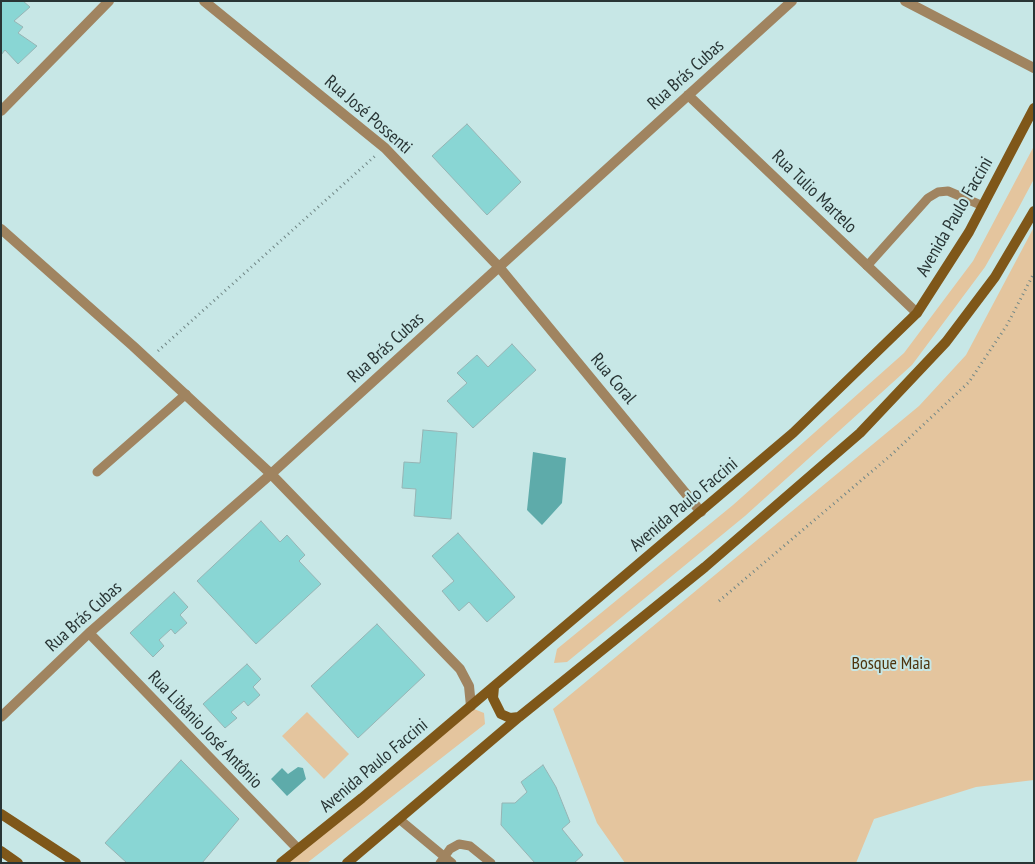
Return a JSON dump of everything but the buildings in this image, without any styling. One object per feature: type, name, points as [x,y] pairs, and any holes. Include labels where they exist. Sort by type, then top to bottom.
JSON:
[{"type":"main road","name":"Avenida Paulo Faccini","points":[[281,863],[494,687],[793,433],[917,313],[969,232],[1034,108]]},
{"type":"main road","points":[[347,863],[519,717],[705,567],[860,434],[946,342],[995,276],[1034,211]]},
{"type":"main road","points":[[494,687],[493,698],[501,714],[510,718],[519,717]]},
{"type":"main road","points":[[1,814],[76,863]]},
{"type":"main road","points":[[1,851],[18,863]]},
{"type":"street","points":[[1,111],[109,1]]},
{"type":"street","name":"Rua José Possenti","points":[[204,1],[385,148],[499,267]]},
{"type":"street","name":"Rua Brás Cubas","points":[[1,717],[89,633],[271,474],[792,1]]},
{"type":"street","points":[[905,1],[1034,68]]},
{"type":"street","name":"Rua Tulio Martelo","points":[[688,95],[917,313]]},
{"type":"street","points":[[1,229],[186,394],[271,474],[460,669],[469,686],[471,706]]},
{"type":"street","name":"Rua Coral","points":[[499,267],[701,512]]},
{"type":"street","name":"Rua Libânio José Antônio","points":[[89,633],[298,849]]},
{"type":"lane","points":[[867,266],[928,198],[938,192],[948,192],[982,206]]},
{"type":"lane","points":[[97,472],[186,394]]},
{"type":"lane","points":[[399,819],[446,861],[450,849],[459,844],[470,846],[491,863]]},
{"type":"path","points":[[148,360],[385,148]]},
{"type":"path","points":[[719,601],[890,456],[969,382],[1006,325],[1034,273]]},
{"type":"green space","points":[[1034,146],[1034,179],[1018,209],[985,267],[912,365],[745,516],[567,662],[554,663],[557,649],[733,505],[904,353],[973,261]]},
{"type":"green space","name":"Bosque Maia","points":[[1034,227],[1034,780],[976,787],[874,819],[856,863],[625,863],[597,823],[553,709],[919,406],[966,355]]},
{"type":"green space","points":[[474,709],[484,713],[485,724],[307,863],[283,863]]},
{"type":"green space","points":[[307,712],[349,754],[324,779],[282,736]]},
{"type":"water","points":[[533,452],[566,458],[562,503],[542,525],[527,510]]},
{"type":"water","points":[[298,767],[303,768],[306,779],[287,796],[271,779],[282,768],[288,774]]}]
